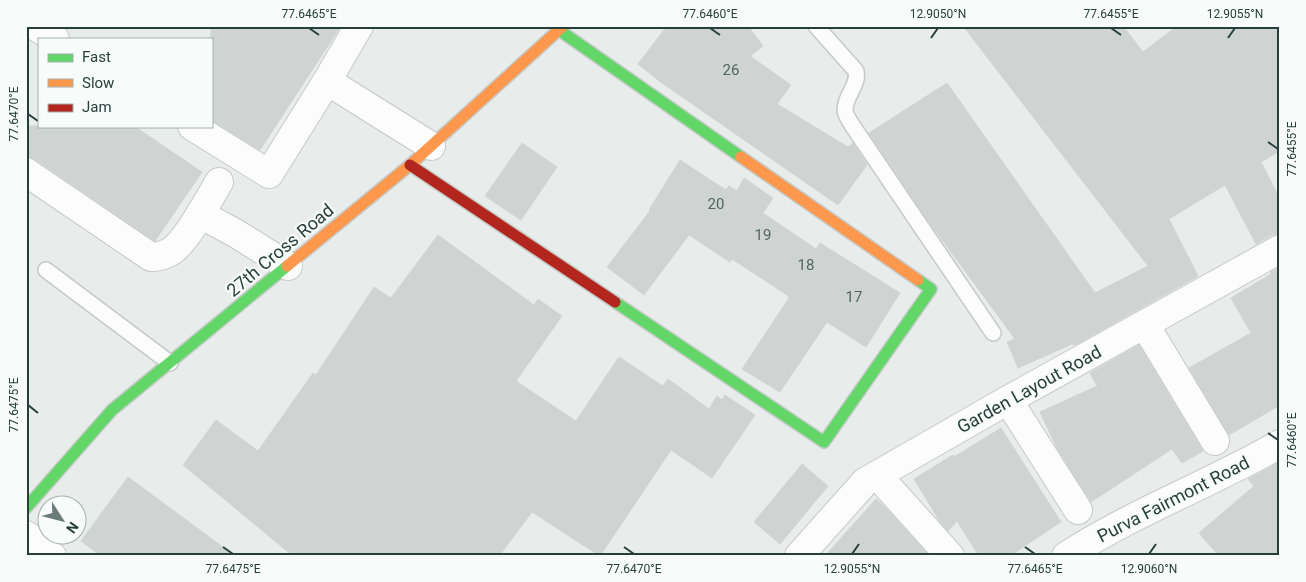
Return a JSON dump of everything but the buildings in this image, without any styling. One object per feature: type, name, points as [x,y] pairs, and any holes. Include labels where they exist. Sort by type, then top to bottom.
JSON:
[{"type":"street","points":[[35,26],[53,38]]},
{"type":"street","points":[[195,128],[269,174],[359,26]]},
{"type":"street","points":[[410,165],[824,442],[931,289],[561,28]]},
{"type":"street","name":"27th Cross Road","points":[[27,506],[112,410],[410,165],[561,28]]},
{"type":"street","points":[[327,81],[431,146]]},
{"type":"street","points":[[26,172],[151,257],[161,257],[172,252],[200,214],[219,182]]},
{"type":"street","points":[[200,214],[237,234],[288,266]]},
{"type":"street","name":"Garden Layout Road","points":[[799,556],[865,482],[1280,249]]},
{"type":"street","points":[[1145,325],[1215,442]]},
{"type":"street","points":[[1008,400],[1078,510]]},
{"type":"street","name":"Purva Fairmont Road","points":[[1066,556],[1100,534],[1248,462],[1280,444]]},
{"type":"street","points":[[878,476],[950,556]]},
{"type":"street","points":[[26,535],[52,556]]},
{"type":"lane","points":[[816,26],[856,71],[858,78],[845,111],[852,125],[993,333]]},
{"type":"lane","points":[[46,270],[170,363]]},
{"type":"traffic: fast","points":[[559,30],[741,157]]},
{"type":"traffic: fast","points":[[26,508],[112,410],[287,266]]},
{"type":"traffic: fast","points":[[615,302],[824,442],[931,289],[918,280]]},
{"type":"traffic: slow","points":[[287,266],[410,165],[563,26]]},
{"type":"traffic: slow","points":[[741,157],[918,280]]},
{"type":"traffic: jam","points":[[410,165],[615,302]]}]
